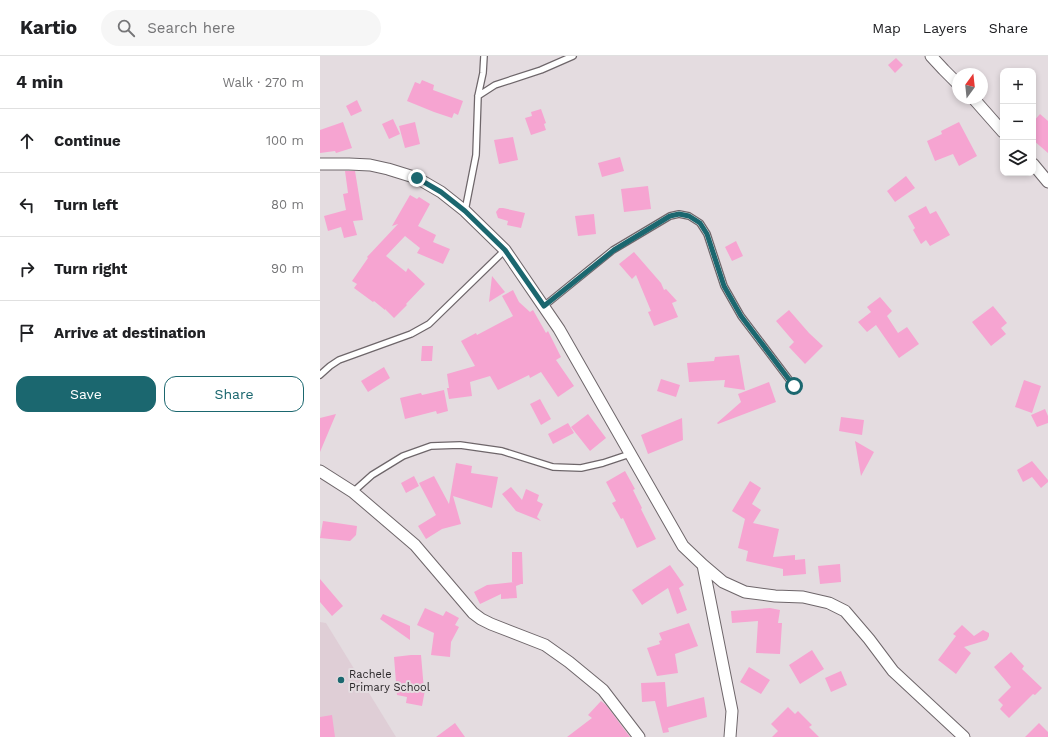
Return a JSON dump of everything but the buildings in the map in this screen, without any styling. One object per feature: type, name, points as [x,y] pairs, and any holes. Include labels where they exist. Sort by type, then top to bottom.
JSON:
[{"type":"street","points":[[931,56],[952,78]]},
{"type":"street","points":[[978,104],[1000,129]]},
{"type":"street","points":[[320,164],[370,165],[417,178],[441,192],[465,211],[505,250],[559,329],[683,546],[723,582],[745,592],[775,596],[803,597],[829,603],[845,611],[869,639],[893,672],[964,737]]},
{"type":"street","points":[[1036,167],[1048,181]]},
{"type":"street","points":[[320,471],[353,492],[415,545],[473,613],[491,624],[545,645],[569,662],[603,690],[639,737]]},
{"type":"street","points":[[703,565],[732,711],[730,737]]},
{"type":"lane","points":[[465,211],[476,155],[478,96],[483,73],[484,56]]},
{"type":"lane","points":[[478,96],[495,85],[541,70],[573,56]]},
{"type":"lane","points":[[544,306],[614,250],[670,216],[679,214],[689,216],[700,223],[707,234],[724,286],[741,316],[794,386]]},
{"type":"lane","points":[[320,375],[339,360],[411,334],[430,324],[505,250]]},
{"type":"lane","points":[[353,492],[372,475],[403,456],[431,446],[460,445],[502,451],[553,467],[581,468],[603,464],[631,454]]},
{"type":"shaded area","name":"Rachele Primary School","points":[[320,622],[326,623],[396,737],[320,737]]},
{"type":"place","name":"Rachele Primary School","points":[[341,680]]},
{"type":"route","points":[[417,178],[441,192],[465,211],[505,250],[544,306],[614,250],[670,216],[679,214],[689,216],[700,223],[707,234],[724,286],[741,316],[794,386]]}]
